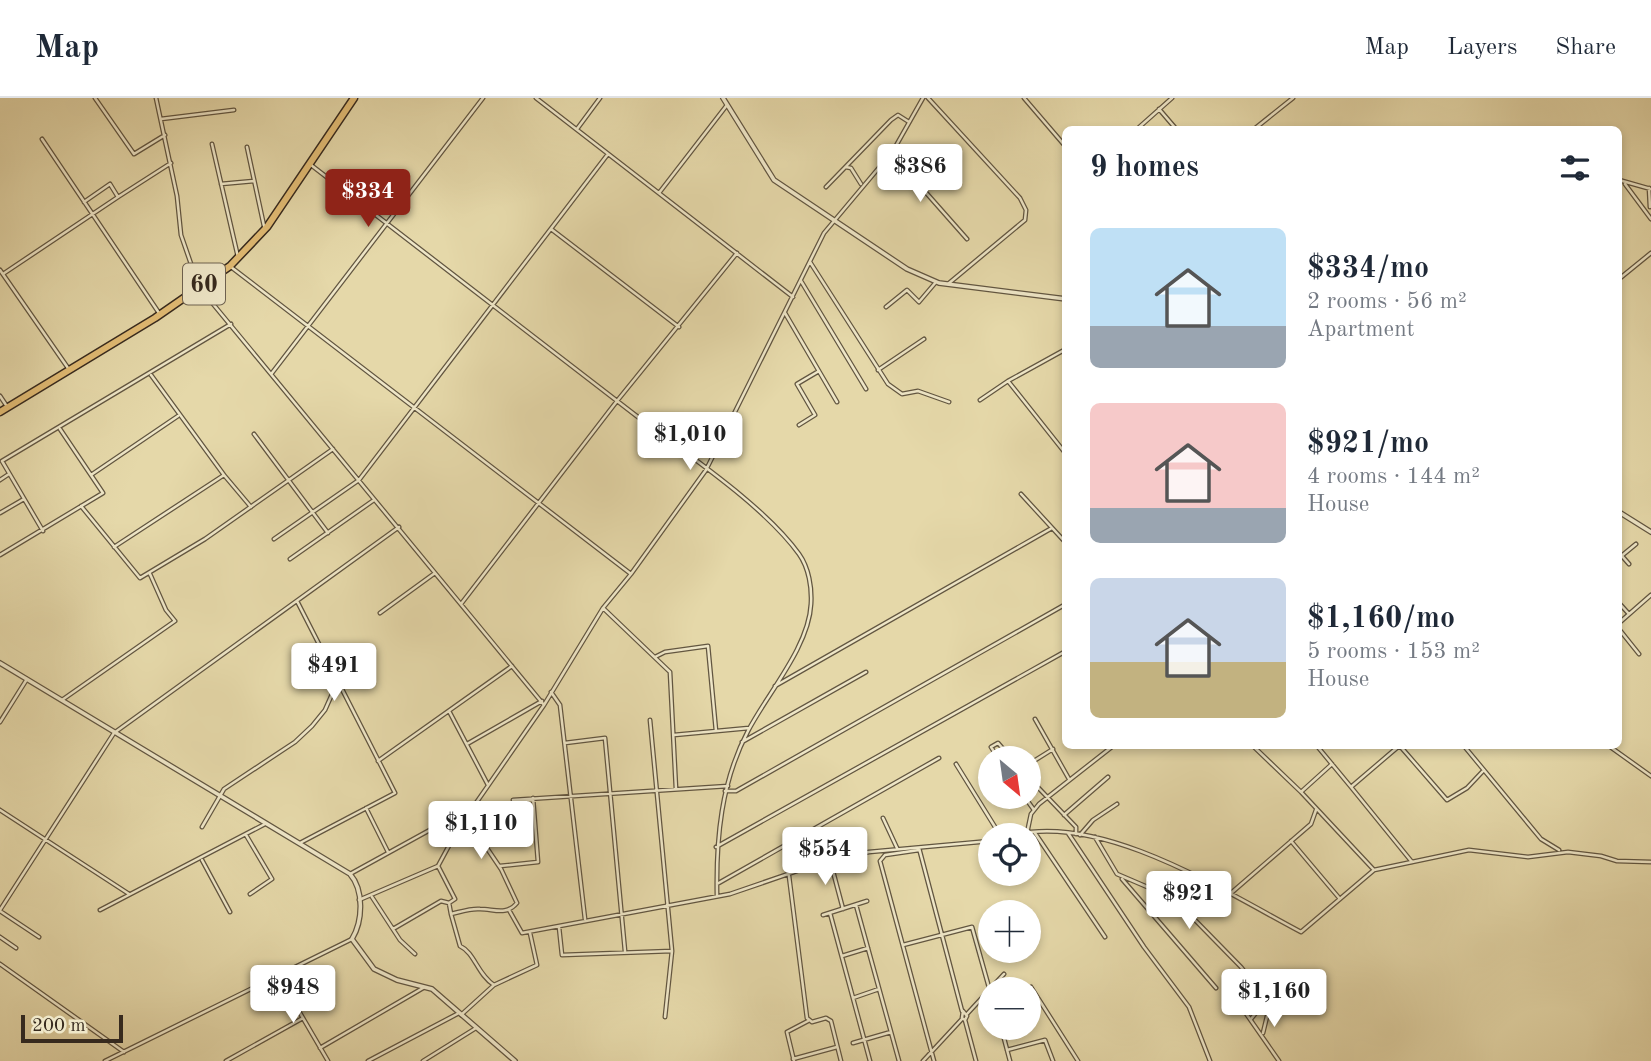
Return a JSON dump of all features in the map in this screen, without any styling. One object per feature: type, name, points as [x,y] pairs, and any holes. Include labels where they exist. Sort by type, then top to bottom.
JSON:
[{"type":"highway","name":"60","points":[[0,412],[160,314],[230,266],[265,229],[354,98]]},
{"type":"street","points":[[94,98],[134,154],[165,135]]},
{"type":"street","points":[[156,98],[165,135],[181,235],[199,287],[543,703]]},
{"type":"street","points":[[271,374],[483,98]]},
{"type":"street","points":[[536,98],[793,297]]},
{"type":"street","points":[[577,129],[600,98]]},
{"type":"street","points":[[723,98],[774,180],[907,269],[936,282],[1062,298]]},
{"type":"street","points":[[359,900],[372,897],[438,866],[458,829],[551,692],[603,608],[631,574],[706,470],[810,262],[834,220],[891,153],[925,98],[1020,198],[1026,210],[1025,220],[948,284]]},
{"type":"street","points":[[1024,98],[1062,142]]},
{"type":"street","points":[[1140,126],[1172,98]]},
{"type":"street","points":[[1258,126],[1293,98]]},
{"type":"street","points":[[659,193],[727,105]]},
{"type":"street","points":[[1159,109],[1174,126]]},
{"type":"street","points":[[161,119],[234,110]]},
{"type":"street","points":[[826,187],[898,115],[909,122]]},
{"type":"street","points":[[42,139],[160,314]]},
{"type":"street","points":[[212,144],[238,257]]},
{"type":"street","points":[[247,147],[265,229]]},
{"type":"street","points":[[891,153],[967,239]]},
{"type":"street","points":[[274,539],[359,480],[608,154]]},
{"type":"street","points":[[3,274],[170,163]]},
{"type":"street","points":[[308,163],[706,470],[772,523],[800,555],[810,579],[811,607],[803,639],[749,728],[725,791],[716,847],[717,895]]},
{"type":"street","points":[[846,167],[851,168],[862,186]]},
{"type":"street","points":[[221,184],[254,181]]},
{"type":"street","points":[[1622,182],[1651,219]]},
{"type":"street","points":[[84,202],[110,184],[118,197]]},
{"type":"street","points":[[1625,184],[1650,189],[1650,207]]},
{"type":"street","points":[[551,229],[679,327]]},
{"type":"street","points":[[461,604],[617,401],[737,253]]},
{"type":"street","points":[[1622,277],[1651,253]]},
{"type":"street","points":[[810,262],[888,384],[902,394],[918,391],[950,402]]},
{"type":"street","points":[[230,266],[416,406],[631,574]]},
{"type":"street","points":[[0,270],[69,369]]},
{"type":"street","points":[[801,281],[866,388]]},
{"type":"street","points":[[886,307],[907,290],[919,302],[936,282]]},
{"type":"street","points":[[785,313],[837,402]]},
{"type":"street","points":[[43,531],[2,461],[60,429],[231,324]]},
{"type":"street","points":[[878,370],[924,339]]},
{"type":"street","points":[[980,400],[1062,351]]},
{"type":"street","points":[[799,425],[816,415],[797,384],[819,371]]},
{"type":"street","points":[[150,374],[178,415],[251,507]]},
{"type":"street","points":[[1008,381],[1062,449]]},
{"type":"street","points":[[0,396],[7,407]]},
{"type":"street","points":[[91,475],[178,415]]},
{"type":"street","points":[[0,555],[103,493],[60,429]]},
{"type":"street","points":[[254,434],[328,533]]},
{"type":"street","points":[[81,506],[140,578],[251,507],[334,449]]},
{"type":"street","points":[[0,480],[9,474]]},
{"type":"street","points":[[114,547],[224,475]]},
{"type":"street","points":[[1021,494],[1062,537]]},
{"type":"street","points":[[0,513],[24,499]]},
{"type":"street","points":[[290,559],[374,500]]},
{"type":"street","points":[[1622,514],[1651,532]]},
{"type":"street","points":[[39,937],[0,911],[114,733],[399,527]]},
{"type":"street","points":[[774,687],[1052,528]]},
{"type":"street","points":[[1622,555],[1636,544]]},
{"type":"street","points":[[1622,559],[1629,564]]},
{"type":"street","points":[[62,700],[175,621],[166,610],[150,573]]},
{"type":"street","points":[[380,613],[435,573]]},
{"type":"street","points":[[1622,620],[1651,595]]},
{"type":"street","points":[[297,601],[395,793],[298,844]]},
{"type":"street","points":[[725,791],[736,791],[1062,606]]},
{"type":"street","points":[[1622,606],[1629,614]]},
{"type":"street","points":[[603,608],[670,672],[676,789]]},
{"type":"street","points":[[1622,633],[1639,654]]},
{"type":"street","points":[[655,657],[665,652],[708,646],[716,731]]},
{"type":"street","points":[[716,847],[1062,653]]},
{"type":"street","points":[[0,663],[350,874],[357,882],[357,931],[352,939],[105,1061]]},
{"type":"street","points":[[377,761],[513,665]]},
{"type":"street","points":[[742,742],[866,672]]},
{"type":"street","points":[[0,722],[27,679]]},
{"type":"street","points":[[202,827],[224,789],[295,742],[312,726],[326,710],[337,683]]},
{"type":"street","points":[[551,692],[560,705],[585,920]]},
{"type":"street","points":[[467,744],[543,703]]},
{"type":"street","points":[[449,711],[489,785]]},
{"type":"street","points":[[1035,719],[1069,779]]},
{"type":"street","points":[[650,720],[672,951],[665,1017]]},
{"type":"street","points":[[674,735],[749,728]]},
{"type":"street","points":[[565,743],[605,738],[625,951]]},
{"type":"street","points":[[1041,756],[1053,749]]},
{"type":"street","points":[[1030,823],[1034,810],[1046,798],[1109,749]]},
{"type":"street","points":[[1256,749],[1301,792],[1374,870]]},
{"type":"street","points":[[1320,749],[1412,862]]},
{"type":"street","points":[[1351,787],[1395,749]]},
{"type":"street","points":[[1402,749],[1447,800],[1467,788],[1483,774],[1484,769]]},
{"type":"street","points":[[1467,749],[1541,839],[1562,852]]},
{"type":"street","points":[[1613,749],[1651,776]]},
{"type":"street","points":[[717,884],[939,758]]},
{"type":"street","points":[[1301,792],[1332,763]]},
{"type":"street","points":[[956,764],[993,823]]},
{"type":"street","points":[[1064,815],[1108,777]]},
{"type":"street","points":[[513,800],[728,786]]},
{"type":"street","points":[[1041,792],[1076,828],[1078,835]]},
{"type":"street","points":[[499,866],[538,862],[533,799]]},
{"type":"street","points":[[1078,835],[1093,820],[1117,804]]},
{"type":"street","points":[[366,808],[388,852]]},
{"type":"street","points":[[0,810],[130,895]]},
{"type":"street","points":[[1230,894],[1311,824],[1316,810]]},
{"type":"street","points":[[451,914],[478,908],[499,912],[509,910],[517,903],[499,866],[466,817]]},
{"type":"street","points":[[883,818],[897,848]]},
{"type":"street","points":[[350,874],[448,820],[458,829]]},
{"type":"street","points":[[100,910],[265,824]]},
{"type":"street","points":[[1041,833],[1095,837],[1159,859],[1301,932],[1374,870],[1469,850],[1528,857],[1562,852],[1601,856],[1616,862],[1651,862]]},
{"type":"street","points":[[1068,833],[1144,947],[1189,1007],[1210,1061]]},
{"type":"street","points":[[246,835],[272,879],[250,894]]},
{"type":"street","points":[[1095,837],[1117,874],[1216,988]]},
{"type":"street","points":[[1291,841],[1340,899]]},
{"type":"street","points":[[509,910],[519,930],[530,933],[717,895],[789,876],[831,860],[897,848],[978,842]]},
{"type":"street","points":[[1041,842],[1105,937]]},
{"type":"street","points":[[919,848],[976,1061]]},
{"type":"street","points":[[919,848],[885,855],[880,859],[934,1061]]},
{"type":"street","points":[[201,859],[230,912]]},
{"type":"street","points":[[831,860],[843,909]]},
{"type":"street","points":[[393,929],[441,901],[449,903],[455,899],[438,866]]},
{"type":"street","points":[[1117,874],[1158,892],[1194,919],[1241,967],[1267,1000],[1285,991]]},
{"type":"street","points":[[789,876],[808,1021]]},
{"type":"street","points":[[372,897],[393,929],[415,954]]},
{"type":"street","points":[[823,915],[867,901]]},
{"type":"street","points":[[449,903],[460,946],[467,950],[482,977],[494,985]]},
{"type":"street","points":[[856,905],[899,1061]]},
{"type":"street","points":[[830,913],[870,1061]]},
{"type":"street","points":[[559,927],[562,956],[625,951],[672,951]]},
{"type":"street","points":[[903,944],[973,928],[986,977]]},
{"type":"street","points":[[368,1061],[460,1014],[494,985],[537,965],[530,933]]},
{"type":"street","points":[[0,937],[16,948]]},
{"type":"street","points":[[352,939],[374,970],[397,980],[432,989],[515,1061]]},
{"type":"street","points":[[842,956],[868,948]]},
{"type":"street","points":[[0,964],[124,1052]]},
{"type":"street","points":[[279,976],[328,1061]]},
{"type":"street","points":[[320,1048],[423,988],[432,989]]},
{"type":"street","points":[[853,998],[879,989]]},
{"type":"street","points":[[1262,996],[1244,1006],[1279,1061]]},
{"type":"street","points":[[1251,1019],[1260,1008],[1262,996]]},
{"type":"street","points":[[923,1061],[978,1003]]},
{"type":"street","points":[[1041,1003],[1078,1061]]},
{"type":"street","points":[[1263,1033],[1270,1004]]},
{"type":"street","points":[[962,1011],[967,1014]]},
{"type":"street","points":[[226,1061],[303,1017]]},
{"type":"street","points":[[837,1047],[793,1060],[787,1032],[808,1021],[830,1020],[841,1061]]},
{"type":"street","points":[[423,1061],[476,1028]]},
{"type":"street","points":[[853,1043],[891,1032]]},
{"type":"street","points":[[1004,1040],[1010,1061]]},
{"type":"street","points":[[1007,1050],[1045,1040],[1053,1061]]}]
